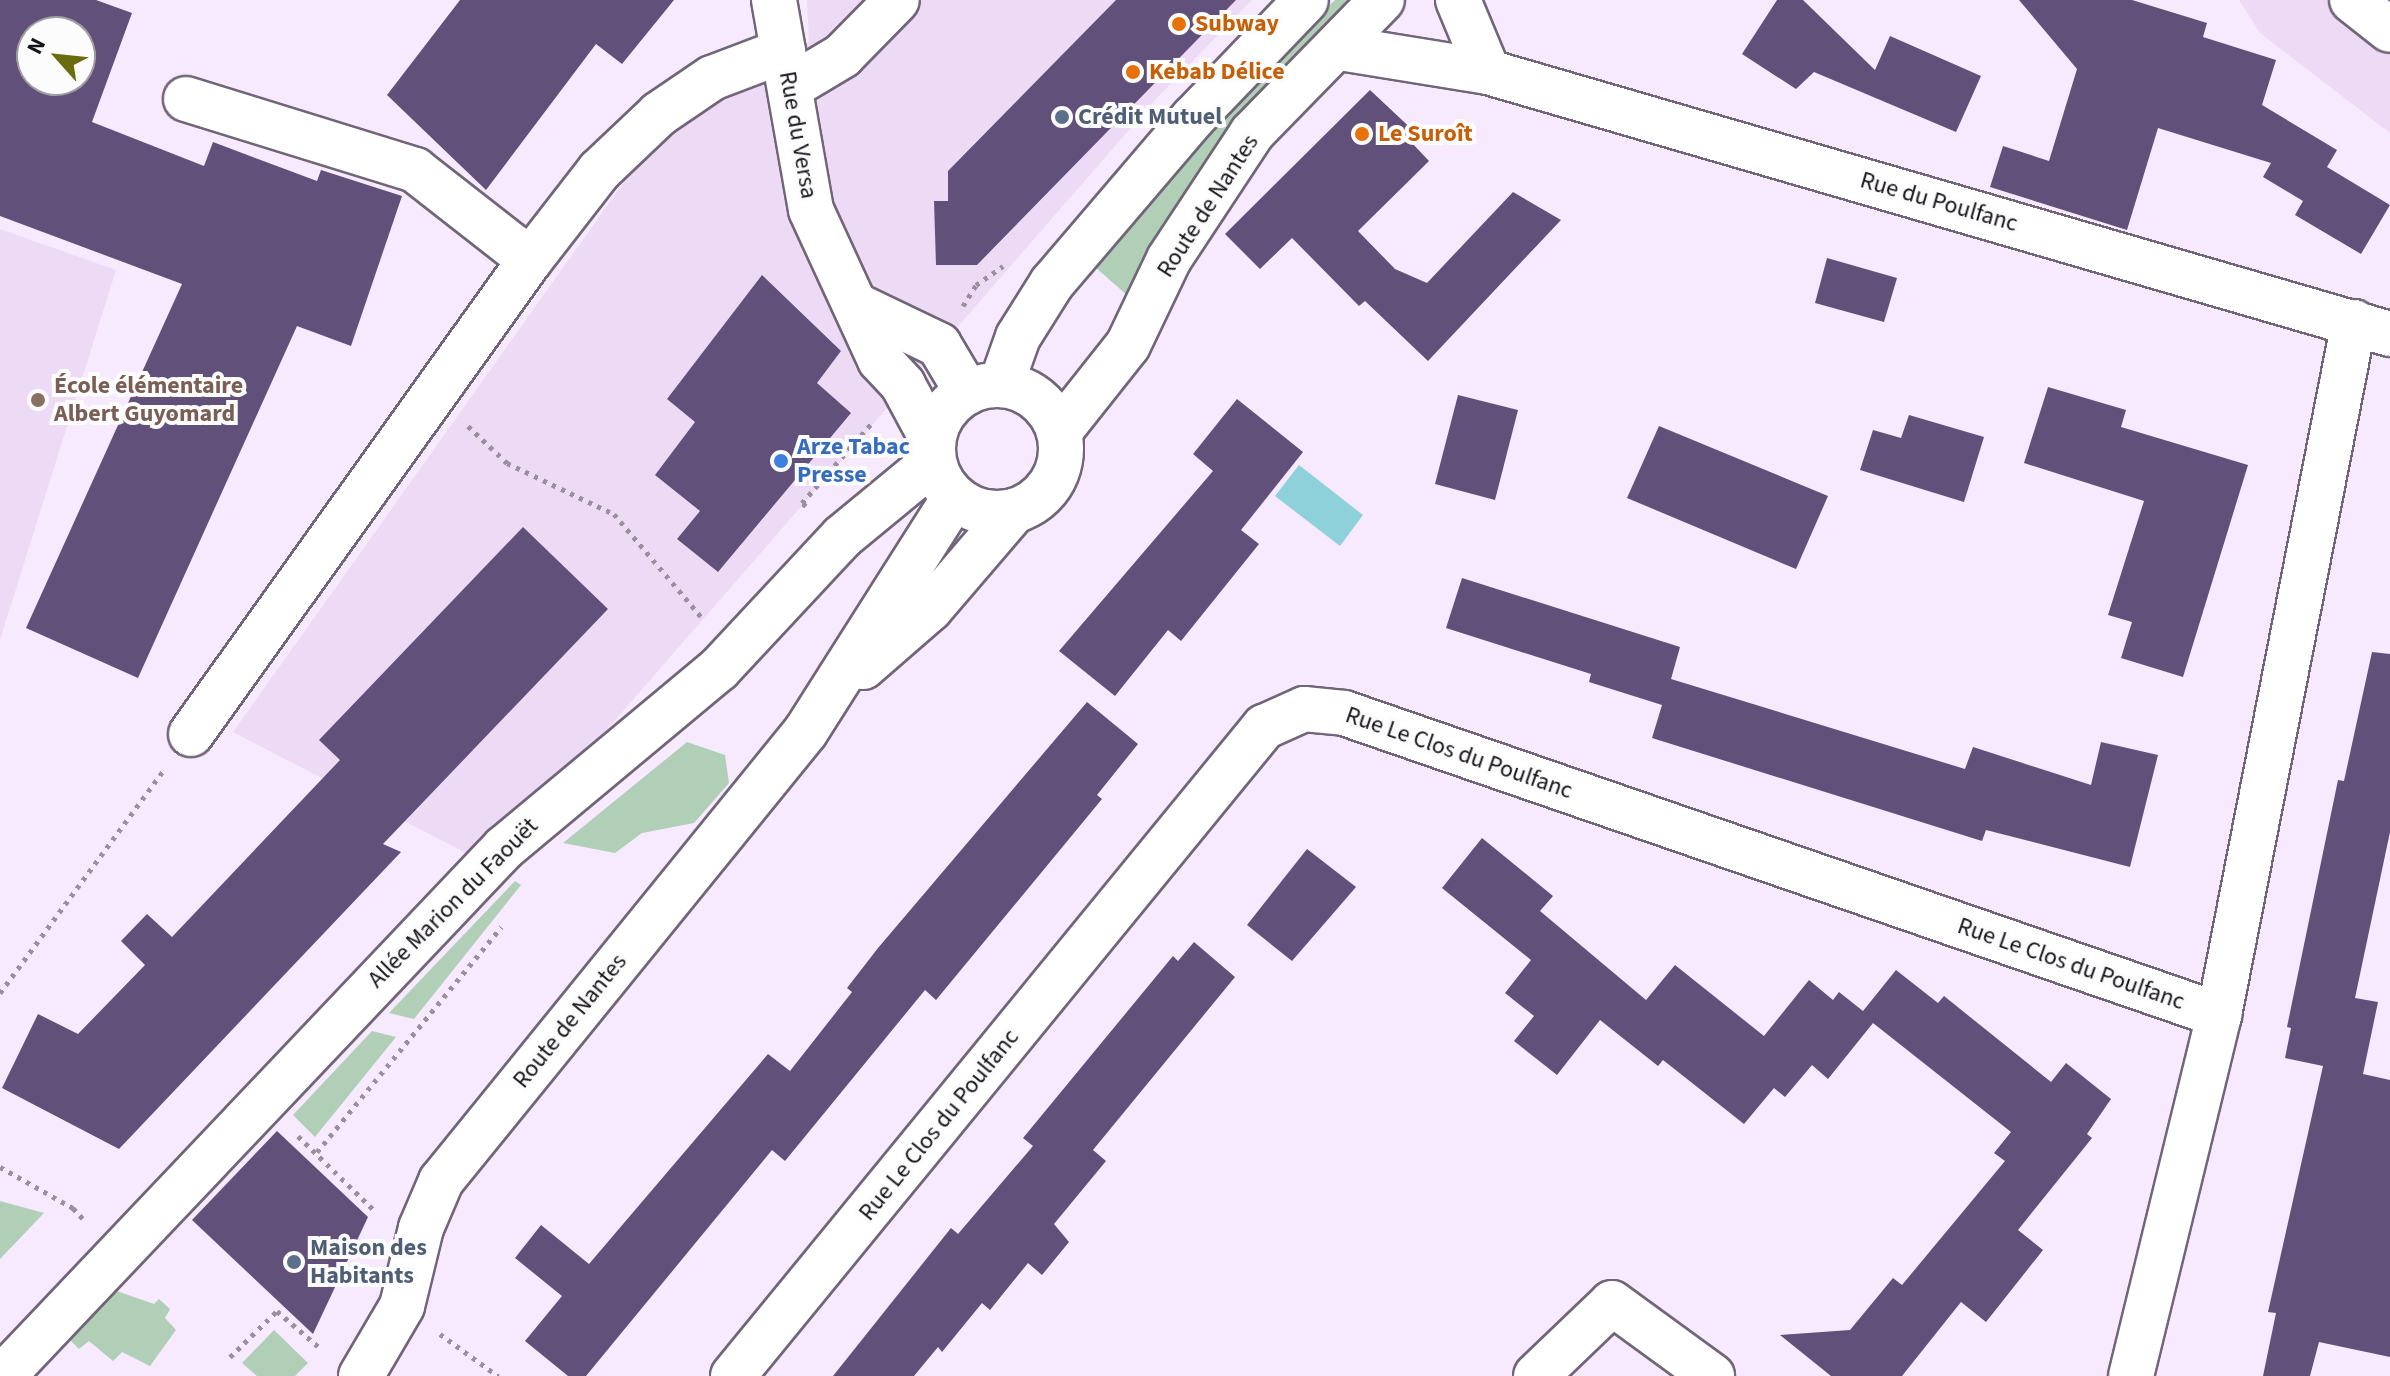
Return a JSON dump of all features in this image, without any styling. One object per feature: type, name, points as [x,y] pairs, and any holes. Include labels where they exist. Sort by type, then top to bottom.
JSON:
[{"type":"street","name":"Rue du Versa","points":[[774,0],[811,210],[860,307],[880,360],[903,385],[940,467]]},
{"type":"street","points":[[191,734],[431,392],[599,171],[659,114],[712,78],[786,69],[842,56],[897,0]]},
{"type":"street","points":[[860,307],[939,345],[984,389],[1037,399],[1059,432],[1059,462],[1047,489],[1014,511],[972,509],[940,467],[939,420],[984,389],[1052,283],[1193,118],[1306,0]]},
{"type":"street","name":"Route de Nantes","points":[[1059,432],[1128,345],[1169,259],[1252,133],[1340,48],[1382,0]]},
{"type":"street","points":[[1458,0],[1488,72]]},
{"type":"street","points":[[2352,0],[2390,30]]},
{"type":"street","name":"Rue du Poulfanc","points":[[1340,48],[1488,72],[2372,328]]},
{"type":"street","points":[[186,99],[415,170],[530,260]]},
{"type":"street","name":"Rue Le Clos du Poulfanc","points":[[2131,1376],[2219,1015],[2372,328]]},
{"type":"street","name":"Route de Nantes","points":[[831,695],[940,467]]},
{"type":"street","name":"Allée Marion du Faouët","points":[[3,1376],[259,1101],[504,848],[719,669],[842,537],[940,467]]},
{"type":"street","name":"Route de Nantes","points":[[361,1376],[402,1306],[421,1228],[441,1181],[831,695],[930,609],[1014,511]]},
{"type":"street","name":"Rue Le Clos du Poulfanc","points":[[733,1376],[1264,727],[1304,709],[1344,713],[2219,1015]]},
{"type":"street","points":[[1536,1376],[1612,1303],[1712,1376]]},
{"type":"path","points":[[431,392],[507,463],[614,514],[704,620]]},
{"type":"path","points":[[0,993],[191,734]]},
{"type":"path","points":[[259,1101],[380,1215],[376,1229]]},
{"type":"path","points":[[0,1167],[73,1208],[116,1253]]},
{"type":"path","points":[[402,1306],[498,1376]]},
{"type":"path","points":[[230,1357],[277,1311],[324,1351]]},
{"type":"path","points":[[315,1364],[333,1338]]},
{"type":"shaded area","points":[[807,0],[1252,0],[1156,99],[489,865],[233,732],[658,134],[809,42]]},
{"type":"shaded area","points":[[2239,0],[2390,0],[2390,133],[2260,33]]},
{"type":"shaded area","name":"École élémentaire Albert Guyomard","points":[[0,229],[116,270],[0,640]]},
{"type":"green space","points":[[1335,0],[1351,0],[1128,296],[1095,267],[1243,92]]},
{"type":"green space","points":[[687,742],[725,755],[729,783],[694,823],[642,833],[615,853],[563,843]]},
{"type":"green space","points":[[515,881],[521,885],[414,1019],[389,1013]]},
{"type":"green space","points":[[372,1031],[396,1037],[315,1137],[293,1115]]},
{"type":"green space","points":[[0,1201],[44,1213],[0,1259]]},
{"type":"green space","points":[[108,1288],[154,1304],[159,1299],[170,1309],[165,1318],[176,1330],[150,1366],[122,1352],[113,1361],[89,1341],[79,1349],[64,1334]]},
{"type":"green space","points":[[274,1330],[308,1363],[295,1376],[257,1376],[242,1363]]},
{"type":"water","points":[[1299,465],[1363,515],[1340,546],[1275,496]]},
{"type":"building","points":[[0,0],[96,0],[132,13],[92,122],[204,166],[213,142],[317,181],[321,170],[402,196],[351,346],[297,326],[138,678],[26,628],[182,284],[0,216]]},
{"type":"building","points":[[460,0],[674,0],[622,64],[596,44],[486,190],[387,95]]},
{"type":"building","name":"Crédit Mutuel","points":[[1116,0],[1236,0],[977,265],[936,265],[934,201],[948,201],[948,171]]},
{"type":"building","points":[[1777,0],[1803,0],[1875,70],[1890,36],[1981,76],[1956,132],[1814,72],[1796,89],[1742,54]]},
{"type":"building","points":[[2019,0],[2132,0],[2207,23],[2203,37],[2276,60],[2262,105],[2337,150],[2327,167],[2390,205],[2361,254],[2295,215],[2303,201],[2263,177],[2271,163],[2158,128],[2127,230],[1990,187],[2003,146],[2049,161],[2077,69]]},
{"type":"building","points":[[1370,90],[1418,135],[1411,142],[1429,161],[1358,231],[1395,269],[1427,283],[1513,192],[1561,220],[1428,361],[1365,301],[1359,306],[1292,238],[1260,269],[1225,234]]},
{"type":"building","points":[[1827,258],[1897,278],[1884,322],[1815,303]]},
{"type":"building","points":[[762,275],[841,351],[817,383],[851,413],[718,572],[677,539],[700,511],[655,475],[695,422],[667,399]]},
{"type":"building","points":[[2048,387],[2126,410],[2121,427],[2248,465],[2183,677],[2121,658],[2132,622],[2108,615],[2144,501],[2024,463]]},
{"type":"building","points":[[1458,395],[1518,410],[1495,500],[1435,484]]},
{"type":"building","points":[[1237,399],[1303,452],[1241,530],[1259,544],[1181,641],[1168,630],[1115,696],[1059,651],[1213,471],[1193,454]]},
{"type":"building","points":[[1909,415],[1984,437],[1964,502],[1860,470],[1873,430],[1901,438]]},
{"type":"building","points":[[1659,426],[1828,496],[1796,569],[1627,498]]},
{"type":"building","points":[[523,527],[608,609],[383,844],[401,852],[119,1149],[2,1088],[38,1014],[78,1034],[145,965],[121,941],[147,914],[172,937],[340,760],[319,740]]},
{"type":"building","points":[[1462,578],[1680,647],[1671,679],[1965,769],[1973,747],[2091,785],[2101,742],[2158,755],[2130,867],[1986,830],[1982,841],[1652,738],[1662,705],[1589,682],[1591,674],[1446,628]]},
{"type":"building","points":[[2372,652],[2390,654],[2390,832],[2355,998],[2378,1002],[2363,1074],[2390,1080],[2390,1357],[2319,1342],[2310,1376],[2263,1376],[2276,1313],[2268,1312],[2323,1066],[2285,1058],[2291,1028],[2287,1027],[2338,780],[2344,781]]},
{"type":"building","points":[[1087,702],[1138,744],[1097,795],[1102,799],[936,1000],[925,990],[785,1161],[772,1150],[586,1376],[568,1376],[525,1341],[562,1296],[515,1258],[541,1225],[589,1264],[768,1054],[790,1071],[852,992],[847,988],[878,948]]},
{"type":"building","points":[[1482,838],[1553,896],[1540,911],[1646,1000],[1675,965],[1764,1036],[1809,980],[1833,1000],[1839,992],[1863,1011],[1896,970],[1938,1003],[1944,996],[2051,1082],[2066,1063],[2111,1099],[2087,1134],[2092,1138],[2018,1230],[2043,1250],[1986,1322],[1961,1302],[1902,1376],[1831,1376],[1780,1335],[1850,1330],[1893,1278],[1902,1285],[2005,1161],[1994,1153],[2011,1132],[1873,1023],[1828,1079],[1812,1065],[1785,1097],[1774,1088],[1744,1124],[1663,1060],[1658,1066],[1600,1020],[1557,1075],[1514,1041],[1534,1016],[1505,993],[1531,960],[1442,888]]},
{"type":"building","points":[[1307,849],[1356,887],[1292,961],[1247,925]]},
{"type":"building","points":[[1194,942],[1235,977],[1093,1150],[1106,1161],[1054,1224],[1069,1242],[1042,1275],[1028,1263],[990,1310],[982,1303],[942,1352],[938,1347],[914,1376],[833,1376],[951,1228],[958,1234],[1033,1146],[1023,1138],[1173,956],[1178,961]]},
{"type":"building","points":[[277,1131],[368,1217],[313,1334],[192,1220]]},
{"type":"place","name":"Subway","points":[[1179,24]]},
{"type":"place","name":"Kebab Délice","points":[[1133,72]]},
{"type":"place","name":"Crédit Mutuel","points":[[1062,117]]},
{"type":"place","name":"Le Suroît","points":[[1362,134]]},
{"type":"place","name":"École élémentaire Albert Guyomard","points":[[38,400]]},
{"type":"place","name":"Arze Tabac Presse","points":[[781,461]]},
{"type":"place","name":"Maison des Habitants","points":[[294,1262]]}]
